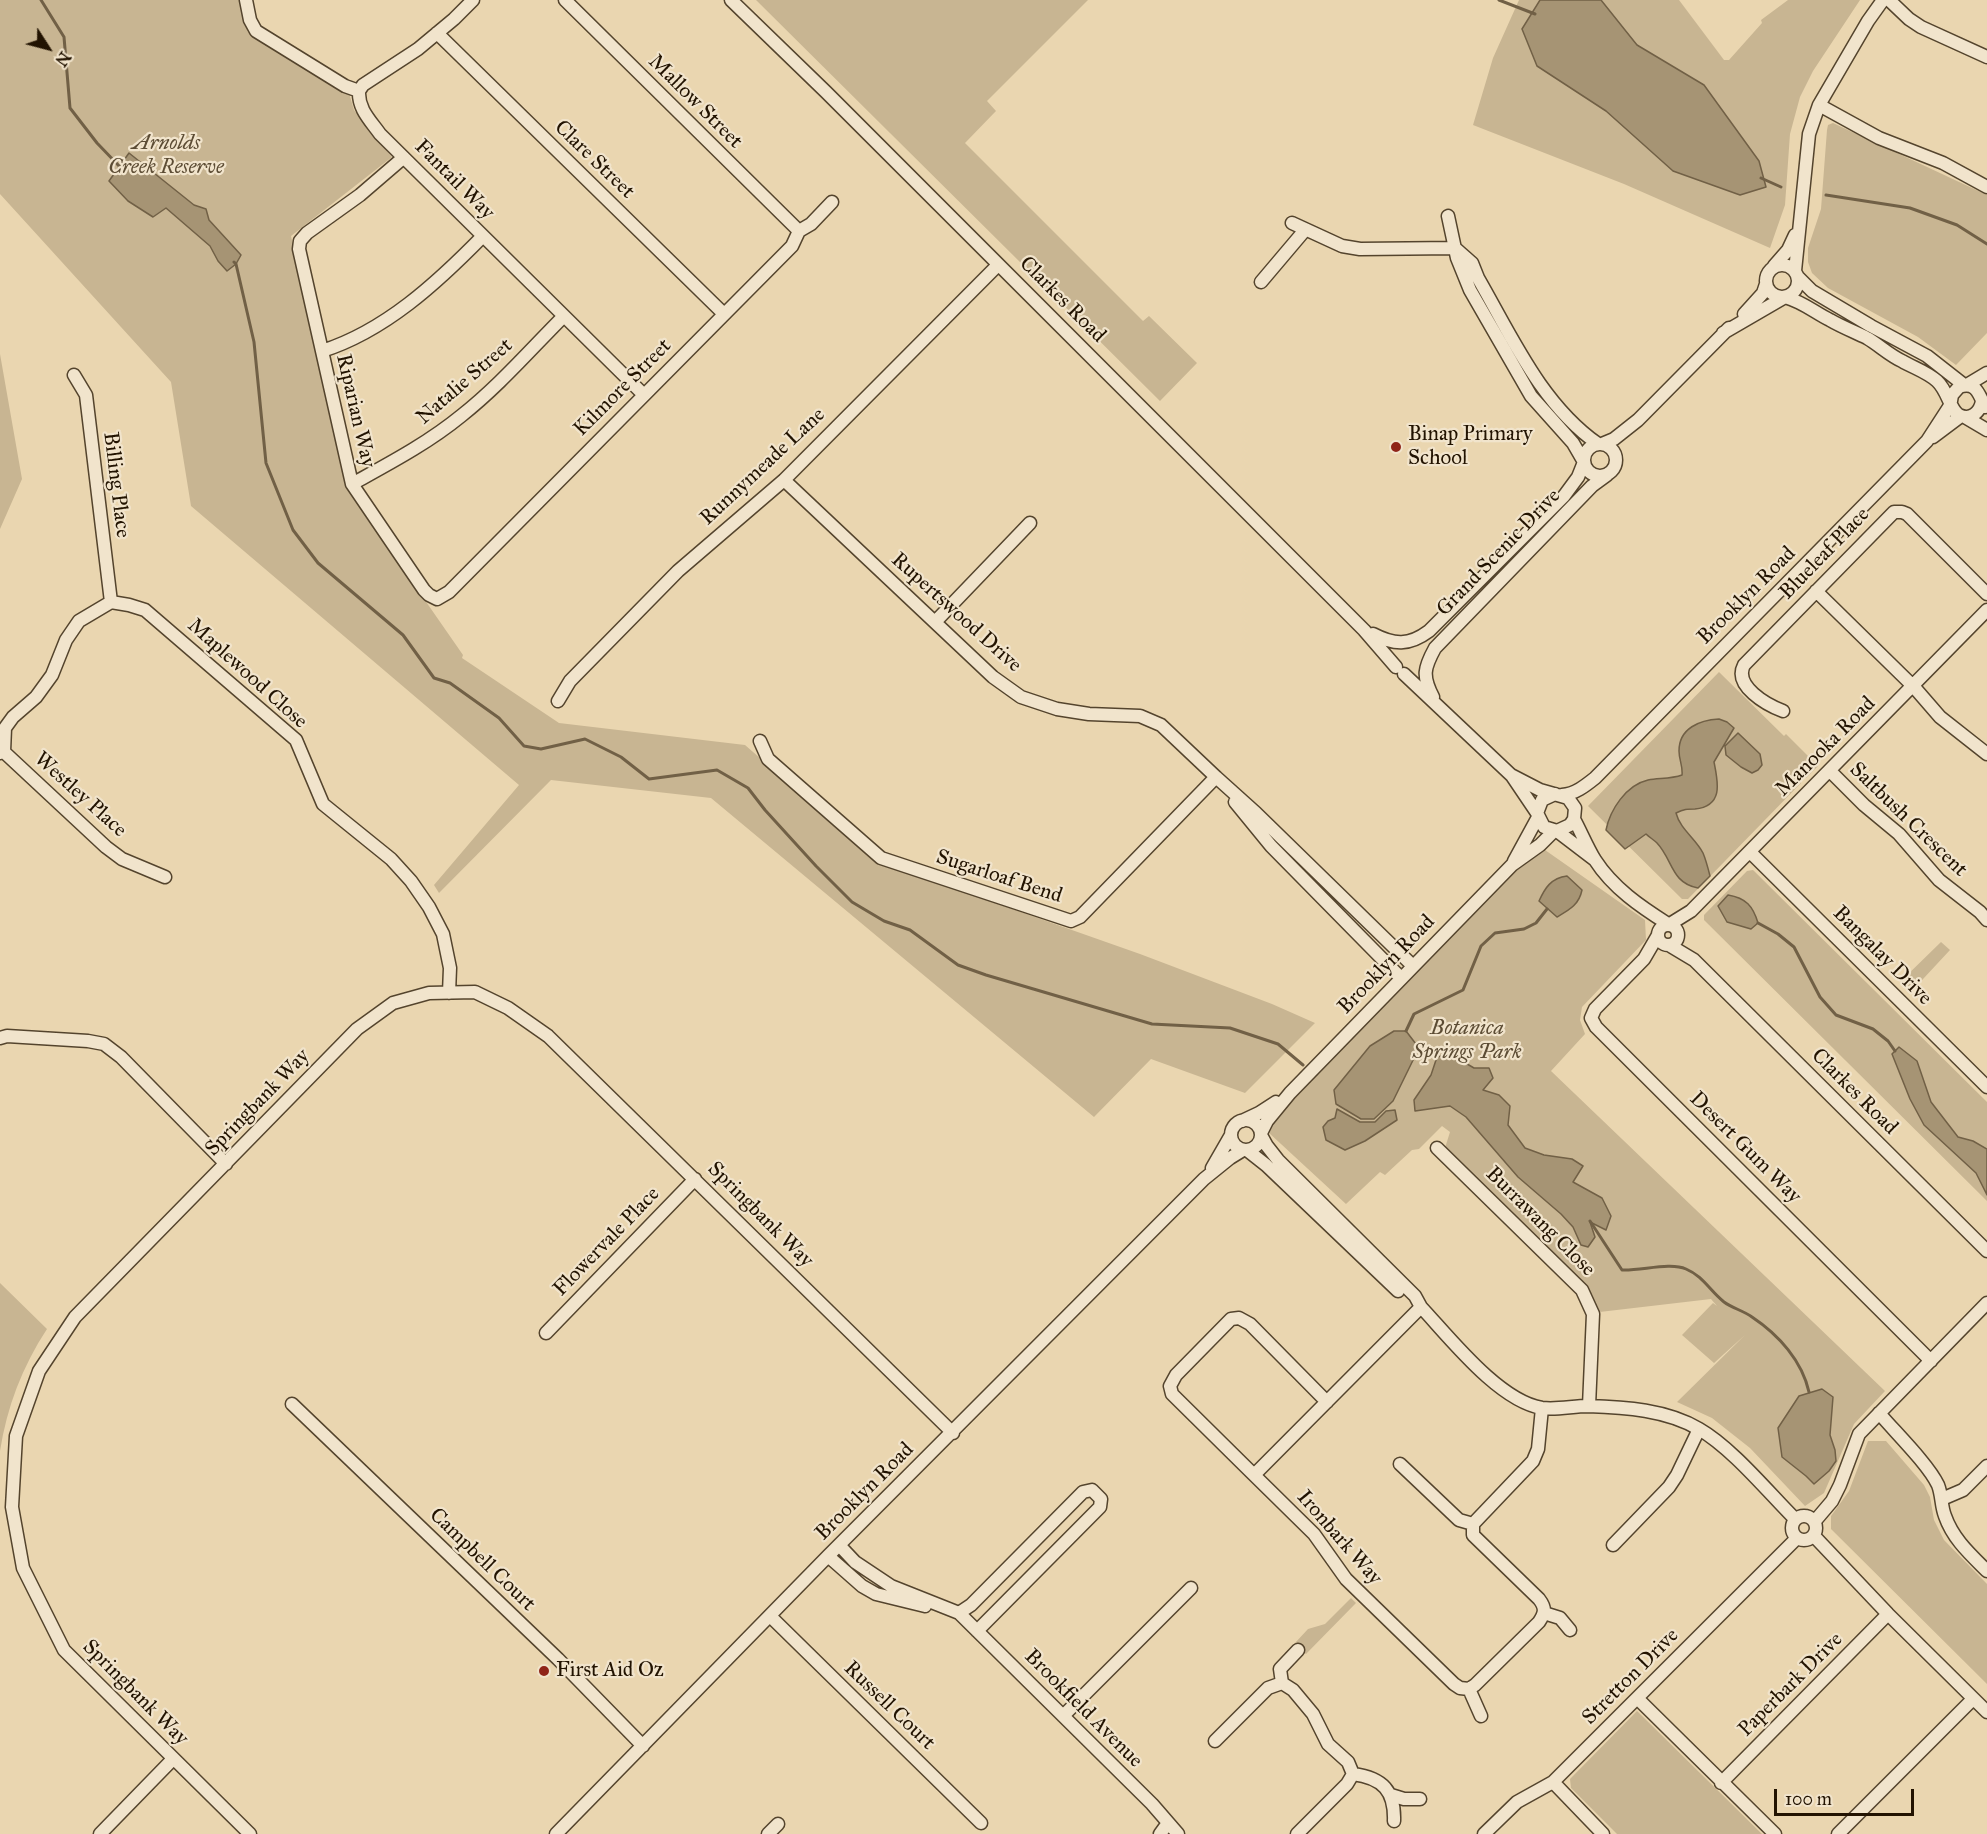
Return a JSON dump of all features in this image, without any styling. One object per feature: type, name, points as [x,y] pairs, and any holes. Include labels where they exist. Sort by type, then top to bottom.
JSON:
[{"type":"street","points":[[246,0],[250,20],[256,31],[345,86],[359,91],[363,85],[418,49],[473,0]]},
{"type":"street","name":"Mallow Street","points":[[565,0],[799,231]]},
{"type":"street","name":"Clarkes Road","points":[[731,0],[1364,630],[1400,670],[1511,775],[1538,815]]},
{"type":"street","name":"Grand Scenic Drive","points":[[1723,333],[1790,295],[1797,287],[1796,273],[1809,134],[1819,105],[1868,21],[1883,0]]},
{"type":"street","points":[[1889,0],[1921,27],[1987,57]]},
{"type":"street","name":"Clare Street","points":[[437,33],[724,314]]},
{"type":"street","name":"Fantail Way","points":[[359,91],[362,110],[380,134],[644,395]]},
{"type":"street","points":[[1819,105],[1880,138],[1943,163],[1987,187]]},
{"type":"street","name":"Riparian Way","points":[[403,158],[360,195],[307,233],[300,241],[299,249],[352,484],[424,590],[438,599]]},
{"type":"street","name":"Kilmore Street","points":[[438,599],[449,592],[792,246],[799,231],[811,224],[832,202]]},
{"type":"street","name":"Grand Scenic Drive","points":[[1406,643],[1423,636],[1436,626],[1563,496],[1580,473],[1589,449],[1614,439],[1638,420],[1723,333],[1754,306],[1763,293],[1767,273],[1783,258],[1793,241],[1801,211]]},
{"type":"street","points":[[1448,216],[1457,258],[1470,290],[1520,380],[1543,412],[1573,443],[1586,468],[1594,476],[1607,475]]},
{"type":"street","points":[[1292,223],[1342,246],[1360,249],[1455,248],[1472,263],[1478,278],[1544,390],[1574,425],[1600,444],[1614,450],[1617,461]]},
{"type":"street","points":[[1261,282],[1305,230]]},
{"type":"street","points":[[322,351],[342,345],[407,305],[432,286],[483,236]]},
{"type":"street","name":"Runnymeade Lane","points":[[558,701],[570,681],[678,571],[784,480],[998,265]]},
{"type":"street","points":[[1774,266],[1785,265],[1796,273],[1802,283],[1812,291],[1927,356],[1965,385],[1978,391],[1985,400],[1979,411],[1970,416],[1963,416]]},
{"type":"street","points":[[1766,284],[1771,293],[1805,304],[1827,319],[1867,338],[1902,361],[1924,372],[1940,384],[1954,411],[1987,430]]},
{"type":"street","name":"Natalie Street","points":[[352,484],[404,456],[462,416],[564,316]]},
{"type":"street","points":[[1951,402],[1954,391],[1987,373]]},
{"type":"street","name":"Billing Place","points":[[74,375],[86,395],[111,602]]},
{"type":"street","name":"Brooklyn Road","points":[[1927,441],[1951,402]]},
{"type":"street","name":"Brooklyn Road","points":[[1558,794],[1569,794],[1595,778],[1927,441],[1963,416]]},
{"type":"street","name":"Grand Scenic Drive","points":[[1426,665],[1444,637],[1597,481],[1613,471],[1624,442],[1638,420]]},
{"type":"street","name":"Rupertswood Drive","points":[[784,480],[993,677],[1022,697],[1057,710],[1140,716],[1161,725],[1256,813],[1413,966]]},
{"type":"street","name":"Blueleaf Place","points":[[1783,711],[1770,706],[1755,694],[1741,677],[1742,669],[1891,514],[1898,511],[1906,514],[1987,594]]},
{"type":"street","points":[[935,622],[1030,523]]},
{"type":"street","points":[[1816,591],[1914,687],[1940,717],[1987,754]]},
{"type":"street","points":[[2,752],[5,728],[13,717],[36,697],[52,675],[66,640],[79,621],[111,602]]},
{"type":"street","name":"Maplewood Close","points":[[111,602],[129,604],[145,610],[296,740],[323,804],[391,859],[411,881],[429,907],[443,934],[450,968],[449,993]]},
{"type":"street","name":"Manooka Road","points":[[1674,929],[1914,687],[1987,610]]},
{"type":"street","name":"Clarkes Road","points":[[1364,630],[1385,641],[1414,643],[1424,649],[1427,659],[1425,675],[1437,704]]},
{"type":"street","points":[[1406,643],[1396,651],[1394,660],[1400,670],[1417,674],[1426,665]]},
{"type":"street","name":"Sugarloaf Bend","points":[[760,741],[768,759],[881,858],[1071,921],[1080,917],[1216,777]]},
{"type":"street","name":"Westley Place","points":[[2,752],[106,847],[122,859],[165,877]]},
{"type":"street","name":"Saltbush Crescent","points":[[1830,771],[1864,806],[1899,834],[1939,880],[1987,920]]},
{"type":"street","name":"Clarkes Road","points":[[1511,775],[1540,790],[1558,794]]},
{"type":"street","name":"Rupertswood Drive","points":[[1216,777],[1271,846],[1401,978]]},
{"type":"street","name":"Brooklyn Road","points":[[1574,817],[1595,778]]},
{"type":"street","points":[[1558,794],[1572,802],[1574,817],[1570,825],[1556,831],[1544,827],[1538,815],[1542,800],[1558,794]]},
{"type":"street","name":"Brooklyn Road","points":[[1512,865],[1538,815]]},
{"type":"street","name":"Clarkes Road","points":[[1574,817],[1596,860]]},
{"type":"street","name":"Clarkes Road","points":[[1556,831],[1596,860],[1638,906],[1658,934]]},
{"type":"street","name":"Brooklyn Road","points":[[1261,1134],[1267,1121],[1290,1093],[1401,978],[1512,865],[1556,831]]},
{"type":"street","name":"Bangalay Drive","points":[[1750,852],[1987,1087]]},
{"type":"street","points":[[1320,895],[1329,885]]},
{"type":"street","name":"Clarkes Road","points":[[1638,906],[1674,929],[1694,960],[1987,1251]]},
{"type":"street","points":[[1661,927],[1674,929],[1677,940],[1668,945],[1662,943],[1658,934],[1661,927]]},
{"type":"street","name":"Desert Gum Way","points":[[1658,934],[1644,959],[1595,1009],[1592,1018],[1596,1027],[1931,1360]]},
{"type":"street","name":"Clarkes Road","points":[[1668,945],[1694,960]]},
{"type":"street","name":"Desert Gum Way","points":[[1644,959],[1668,945]]},
{"type":"street","name":"Springbank Way","points":[[250,1834],[64,1650],[23,1568],[12,1507],[16,1436],[39,1371],[75,1317],[357,1029],[393,1003],[429,993],[476,992],[508,1008],[548,1036],[953,1432]]},
{"type":"street","points":[[0,1038],[7,1036],[104,1044],[122,1057],[226,1164]]},
{"type":"street","name":"Brooklyn Road","points":[[1240,1121],[1259,1113],[1290,1093]]},
{"type":"street","points":[[1421,1307],[1409,1301],[1262,1161],[1233,1143],[1231,1135],[1234,1127],[1240,1121],[1254,1122],[1278,1160],[1415,1296],[1421,1307],[1489,1378],[1505,1391],[1542,1408],[1589,1406],[1642,1411],[1673,1417],[1699,1429],[1722,1446],[1795,1519]]},
{"type":"street","points":[[1245,1150],[1255,1147],[1261,1134]]},
{"type":"street","name":"Brooklyn Road","points":[[1204,1179],[1231,1135]]},
{"type":"street","name":"Burrawang Close","points":[[1437,1148],[1582,1290],[1593,1314],[1589,1406]]},
{"type":"street","name":"Brooklyn Road","points":[[556,1834],[839,1545],[1204,1179],[1230,1158],[1245,1150]]},
{"type":"street","name":"Flowervale Place","points":[[546,1333],[695,1179]]},
{"type":"street","points":[[1815,1521],[1832,1501],[1859,1434],[1987,1303]]},
{"type":"street","points":[[1254,1475],[1421,1307]]},
{"type":"street","name":"Ironbark Way","points":[[1327,1402],[1250,1324],[1239,1318],[1231,1319],[1176,1375],[1170,1386],[1172,1394],[1314,1534],[1346,1579],[1454,1684],[1460,1688],[1469,1689]]},
{"type":"street","name":"Campbell Court","points":[[292,1404],[558,1659],[643,1746]]},
{"type":"street","points":[[1481,1716],[1469,1689],[1539,1622],[1544,1613],[1543,1604],[1539,1599],[1473,1535],[1473,1524],[1533,1461],[1538,1449],[1542,1408]]},
{"type":"street","points":[[1879,1413],[1929,1471],[1938,1485],[1944,1515],[1961,1545],[1987,1571]]},
{"type":"street","points":[[1613,1545],[1669,1487],[1699,1429]]},
{"type":"street","points":[[1400,1464],[1459,1520],[1473,1524]]},
{"type":"street","points":[[1942,1499],[1963,1490],[1987,1466]]},
{"type":"street","points":[[828,1557],[862,1586],[876,1594],[959,1613],[971,1605],[1083,1492],[1092,1490],[1101,1499],[1100,1507],[977,1631]]},
{"type":"street","points":[[1807,1515],[1815,1521],[1817,1529],[1814,1536],[1806,1540],[1797,1538],[1792,1531],[1795,1519],[1807,1515]]},
{"type":"street","points":[[1814,1536],[1888,1614],[1987,1712]]},
{"type":"street","name":"Stretton Drive","points":[[1484,1834],[1517,1802],[1553,1782],[1797,1538]]},
{"type":"street","points":[[1034,1542],[1050,1558]]},
{"type":"street","name":"Brookfield Avenue","points":[[839,1545],[855,1562],[891,1586],[959,1613],[1152,1804],[1179,1834]]},
{"type":"street","points":[[862,1586],[869,1573]]},
{"type":"street","points":[[1063,1716],[1191,1588]]},
{"type":"street","points":[[1544,1613],[1560,1618],[1570,1630]]},
{"type":"street","name":"Paperbark Drive","points":[[1721,1783],[1888,1614]]},
{"type":"street","name":"Russell Court","points":[[770,1616],[981,1823]]},
{"type":"street","points":[[1298,1650],[1280,1669],[1282,1683],[1293,1690],[1313,1714],[1328,1744],[1348,1762],[1353,1774]]},
{"type":"street","points":[[1215,1741],[1268,1688],[1282,1683]]},
{"type":"street","points":[[1637,1698],[1775,1834]]},
{"type":"street","points":[[1838,1834],[1973,1699]]},
{"type":"street","points":[[99,1834],[173,1759]]},
{"type":"street","points":[[1353,1774],[1375,1779],[1391,1795],[1404,1799],[1420,1799]]},
{"type":"street","points":[[1297,1834],[1347,1784],[1353,1774]]},
{"type":"street","points":[[1553,1782],[1603,1834]]},
{"type":"street","points":[[1391,1795],[1394,1805],[1394,1821]]},
{"type":"street","points":[[1160,1834],[1168,1823]]},
{"type":"street","points":[[768,1834],[778,1824]]},
{"type":"green space","name":"Arnolds Creek Reserve","points":[[0,0],[241,0],[248,32],[349,93],[354,110],[392,157],[291,236],[345,485],[463,655],[462,658],[559,723],[745,745],[879,862],[1140,954],[1272,1004],[1315,1023],[1245,1093],[1151,1059],[1094,1117],[711,798],[551,780],[439,893],[434,885],[519,785],[191,506],[171,382],[0,194]]},
{"type":"green space","points":[[756,0],[1088,0],[987,101],[996,111],[965,143],[1143,321],[1149,316],[1197,363],[1160,401]]},
{"type":"green space","points":[[1519,0],[1679,0],[1724,60],[1729,60],[1762,23],[1761,20],[1788,0],[1860,0],[1813,71],[1800,97],[1790,134],[1785,205],[1770,248],[1624,184],[1473,125],[1493,58]]},
{"type":"green space","points":[[1833,123],[1987,195],[1987,333],[1956,365],[1918,337],[1828,288],[1812,273],[1808,262],[1808,248],[1821,209],[1827,130],[1828,125]]},
{"type":"green space","points":[[0,354],[22,479],[0,529]]},
{"type":"green space","points":[[1719,672],[1818,766],[1806,778],[1801,773],[1796,777],[1801,783],[1688,899],[1682,899],[1588,806]]},
{"type":"green space","name":"Botanica Springs Park","points":[[1535,843],[1645,920],[1646,940],[1582,1007],[1580,1020],[1585,1034],[1551,1071],[1885,1391],[1854,1424],[1824,1493],[1805,1506],[1750,1448],[1712,1418],[1677,1402],[1745,1335],[1714,1363],[1682,1335],[1713,1303],[1717,1306],[1711,1299],[1591,1313],[1584,1287],[1445,1148],[1450,1132],[1442,1126],[1419,1149],[1412,1150],[1385,1175],[1380,1172],[1346,1204],[1268,1132],[1270,1117]]},
{"type":"green space","points":[[1753,870],[1987,1102],[1987,1201],[1704,920],[1704,915],[1747,871]]},
{"type":"green space","points":[[1941,942],[1950,950],[1910,993],[1900,982]]},
{"type":"green space","points":[[0,1283],[47,1329],[30,1358],[17,1388],[0,1451]]},
{"type":"green space","points":[[1868,1441],[1886,1441],[1924,1485],[1930,1497],[1934,1520],[1944,1540],[1987,1584],[1987,1684],[1831,1529],[1831,1516],[1849,1491]]},
{"type":"green space","points":[[1351,1598],[1356,1603],[1306,1654],[1295,1643],[1308,1629],[1325,1624]]},
{"type":"green space","points":[[1637,1711],[1762,1834],[1617,1834],[1571,1788],[1570,1779]]},
{"type":"shaded area","points":[[1540,0],[1601,0],[1637,45],[1704,85],[1759,161],[1766,187],[1740,195],[1673,171],[1606,111],[1537,66],[1522,29]]},
{"type":"shaded area","points":[[129,153],[194,205],[206,209],[209,220],[241,255],[236,264],[227,271],[218,261],[210,246],[166,208],[153,217],[128,201],[109,181]]},
{"type":"shaded area","points":[[1719,719],[1734,728],[1714,762],[1717,777],[1715,798],[1704,807],[1676,813],[1681,824],[1700,848],[1707,864],[1710,876],[1698,888],[1682,881],[1677,876],[1657,843],[1646,834],[1625,849],[1606,830],[1611,814],[1620,799],[1633,787],[1648,780],[1682,775],[1679,751],[1683,736],[1698,724]]},
{"type":"shaded area","points":[[1738,733],[1760,754],[1762,765],[1752,773],[1726,755],[1725,746]]},
{"type":"shaded area","points":[[1567,876],[1582,890],[1581,895],[1576,903],[1557,917],[1539,901],[1549,884]]},
{"type":"shaded area","points":[[1728,895],[1740,898],[1751,907],[1758,923],[1751,929],[1727,922],[1718,906]]},
{"type":"shaded area","points":[[1394,1031],[1406,1031],[1419,1048],[1393,1101],[1374,1119],[1361,1119],[1336,1104],[1334,1090],[1370,1046]]},
{"type":"shaded area","points":[[1899,1047],[1917,1061],[1931,1102],[1958,1137],[1973,1141],[1987,1149],[1987,1195],[1976,1173],[1924,1125],[1910,1099],[1892,1054]]},
{"type":"shaded area","points":[[1450,1054],[1474,1068],[1489,1068],[1493,1078],[1483,1090],[1499,1095],[1510,1106],[1508,1125],[1525,1148],[1544,1155],[1572,1159],[1583,1166],[1573,1182],[1602,1198],[1611,1216],[1606,1230],[1590,1222],[1595,1237],[1588,1247],[1581,1245],[1573,1227],[1518,1177],[1466,1117],[1450,1106],[1415,1111],[1414,1100],[1431,1075],[1437,1057]]},
{"type":"shaded area","points":[[1337,1109],[1360,1122],[1375,1122],[1386,1111],[1395,1110],[1397,1120],[1365,1141],[1345,1150],[1326,1140],[1323,1127],[1335,1118]]},
{"type":"shaded area","points":[[1822,1389],[1833,1397],[1830,1435],[1836,1461],[1829,1471],[1814,1484],[1782,1457],[1778,1428],[1799,1396]]},
{"type":"waterway","points":[[41,0],[64,37],[70,108],[97,143],[121,168]]},
{"type":"waterway","points":[[1499,0],[1535,14]]},
{"type":"waterway","points":[[1761,178],[1781,187]]},
{"type":"waterway","points":[[1826,195],[1910,208],[1957,225],[1987,244]]},
{"type":"waterway","points":[[234,262],[254,342],[266,463],[293,530],[318,563],[403,635],[434,678],[450,683],[499,718],[524,746],[541,749],[585,739],[621,757],[649,779],[717,770],[748,788],[816,866],[852,902],[884,921],[910,930],[958,965],[1152,1024],[1230,1028],[1278,1044],[1303,1065]]},
{"type":"waterway","points":[[1406,1031],[1414,1014],[1463,990],[1481,946],[1495,933],[1524,929],[1536,923],[1547,909]]},
{"type":"waterway","points":[[1758,923],[1778,934],[1794,947],[1820,997],[1836,1015],[1873,1029],[1888,1041],[1895,1051]]},
{"type":"waterway","points":[[1590,1221],[1622,1270],[1672,1266],[1686,1269],[1697,1276],[1724,1302],[1762,1324],[1780,1340],[1795,1359],[1809,1392]]},
{"type":"place","name":"Binap Primary School","points":[[1396,447]]},
{"type":"place","name":"First Aid Oz","points":[[544,1671]]}]
